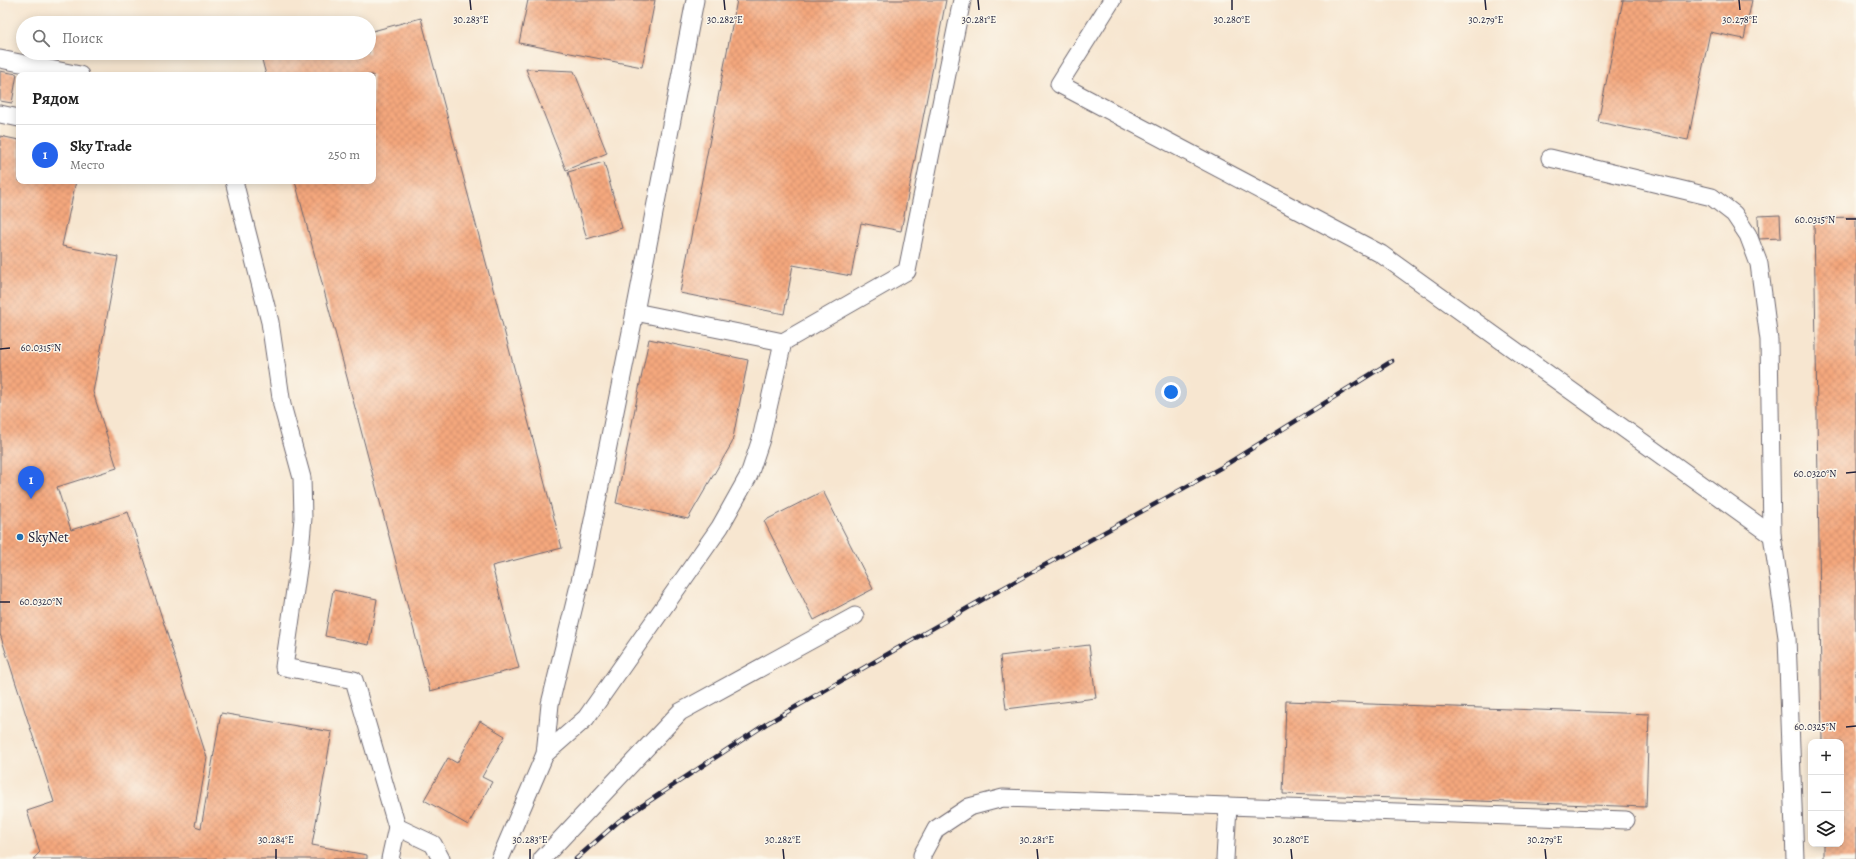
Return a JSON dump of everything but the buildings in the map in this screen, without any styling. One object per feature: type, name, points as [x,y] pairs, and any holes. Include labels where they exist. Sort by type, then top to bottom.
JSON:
[{"type":"lane","points":[[500,859],[545,754],[550,704],[584,565],[635,312],[695,0]]},
{"type":"lane","points":[[635,312],[783,342],[907,271],[962,0]]},
{"type":"lane","points":[[1112,0],[1059,84],[1381,254],[1772,535]]},
{"type":"lane","points":[[0,59],[65,72]]},
{"type":"lane","points":[[0,114],[16,117]]},
{"type":"lane","points":[[1550,158],[1712,197],[1734,214],[1748,235],[1759,264],[1769,340],[1772,535],[1787,636],[1795,859]]},
{"type":"lane","points":[[235,184],[270,322],[282,405],[302,478],[303,518],[301,547],[284,667],[354,680],[397,827],[390,859]]},
{"type":"lane","points":[[545,754],[586,718],[720,527],[752,468],[761,439],[783,342]]},
{"type":"lane","points":[[542,859],[680,712],[855,616]]},
{"type":"lane","points":[[917,858],[936,829],[969,807],[1003,798],[1626,820]]},
{"type":"lane","points":[[1225,859],[1228,806]]},
{"type":"lane","points":[[397,827],[432,844],[441,859]]},
{"type":"railway","points":[[576,859],[619,821],[766,724],[987,597],[1222,467],[1392,361]]},
{"type":"place","name":"Sky Trade","points":[[31,499]]},
{"type":"place","name":"SkyNet","points":[[20,537]]}]
